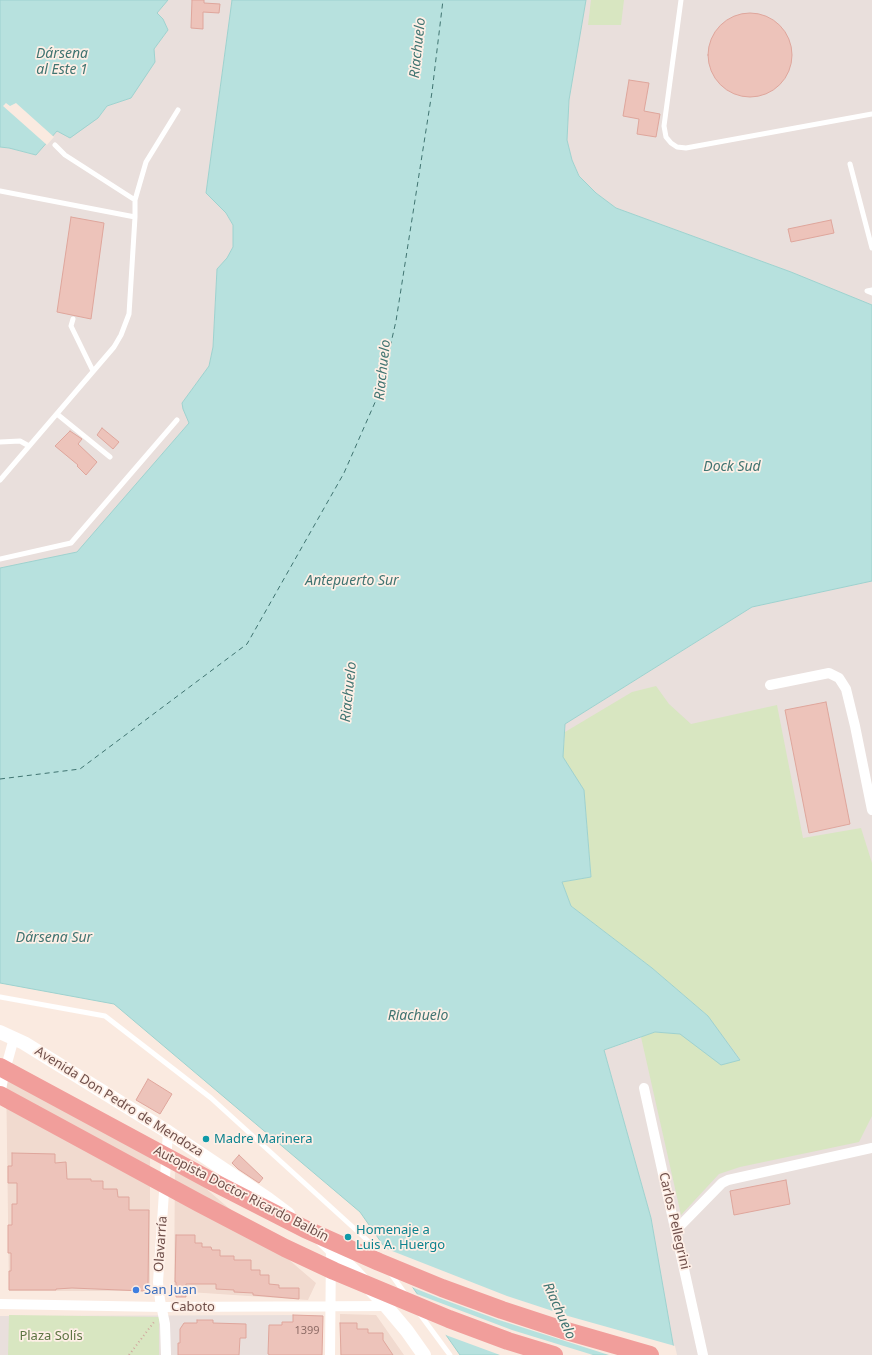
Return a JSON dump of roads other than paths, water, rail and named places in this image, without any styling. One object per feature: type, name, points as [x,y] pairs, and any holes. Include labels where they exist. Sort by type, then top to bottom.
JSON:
[{"type":"highway","name":"Autopista Doctor Ricardo Balbín","points":[[1,1071],[305,1229],[378,1262],[502,1310],[563,1330],[650,1355]]},
{"type":"highway","name":"Autopista Doctor Ricardo Balbín","points":[[0,1095],[199,1203],[327,1268],[448,1319],[554,1355]]},
{"type":"main road","name":"Avenida Don Pedro de Mendoza","points":[[0,1032],[14,1038],[47,1057],[168,1132],[268,1199],[331,1249],[355,1272],[407,1331],[424,1355]]},
{"type":"main road","name":"Avenida Don Pedro de Mendoza","points":[[1,1071],[166,1162],[331,1249]]},
{"type":"street","points":[[770,685],[829,672],[840,678],[846,689],[855,726],[872,810]]},
{"type":"street","points":[[0,1095],[1,1071],[14,1038]]},
{"type":"street","name":"Carlos Pellegrini","points":[[644,1088],[703,1355]]},
{"type":"street","name":"Olavarría","points":[[166,1355],[166,1328],[158,1291],[158,1282],[168,1132]]},
{"type":"street","points":[[676,1230],[722,1184],[728,1180],[872,1148]]},
{"type":"street","points":[[330,1355],[331,1249]]},
{"type":"street","name":"Caboto","points":[[0,1304],[162,1307],[386,1306]]},
{"type":"lane","points":[[680,0],[664,126],[666,137],[677,147],[686,148],[872,114]]},
{"type":"lane","points":[[0,480],[114,347],[121,335],[129,314],[135,200],[146,162],[178,110]]},
{"type":"lane","points":[[55,145],[65,155],[135,200]]},
{"type":"lane","points":[[850,164],[872,248]]},
{"type":"lane","points":[[0,191],[135,217]]},
{"type":"lane","points":[[872,290],[867,291],[872,293]]},
{"type":"lane","points":[[73,319],[71,326],[93,371]]},
{"type":"lane","points":[[57,414],[110,457]]},
{"type":"lane","points":[[0,559],[72,544],[177,420]]},
{"type":"lane","points":[[0,442],[20,441],[29,446]]},
{"type":"lane","points":[[0,997],[105,1016],[211,1098],[367,1240],[450,1355]]},
{"type":"water","name":"Dársena al Este 1","points":[[0,0],[168,0],[157,13],[163,19],[168,30],[154,49],[155,62],[131,98],[107,106],[98,118],[70,138],[57,131],[36,155],[0,147]]},
{"type":"water","points":[[232,0],[586,0],[569,100],[567,140],[572,160],[579,176],[596,193],[616,208],[791,272],[872,305],[872,581],[752,607],[565,724],[563,757],[584,790],[591,877],[562,882],[571,906],[652,968],[708,1016],[740,1060],[721,1065],[680,1034],[655,1032],[604,1050],[651,1218],[675,1355],[460,1355],[360,1212],[114,1004],[0,983],[0,568],[77,552],[189,423],[182,403],[209,366],[213,347],[217,269],[227,258],[233,247],[233,225],[226,213],[206,193]]},
{"type":"place","name":"Madre Marinera","points":[[206,1139]]},
{"type":"place","name":"Homenaje a Luis A. Huergo","points":[[348,1237]]},
{"type":"place","name":"San Juan","points":[[136,1290]]},
{"type":"water label","name":"Riachuelo","points":[[418,48]]},
{"type":"water label","name":"Riachuelo","points":[[383,370]]},
{"type":"water label","name":"Dock Sud","points":[[732,467]]},
{"type":"water label","name":"Antepuerto Sur","points":[[352,581]]},
{"type":"water label","name":"Riachuelo","points":[[349,692]]},
{"type":"water label","name":"Dársena Sur","points":[[54,938]]},
{"type":"water label","name":"Riachuelo","points":[[418,1016]]},
{"type":"water label","name":"Riachuelo","points":[[559,1311]]},
{"type":"park label","name":"Plaza Solís","points":[[51,1336]]}]
